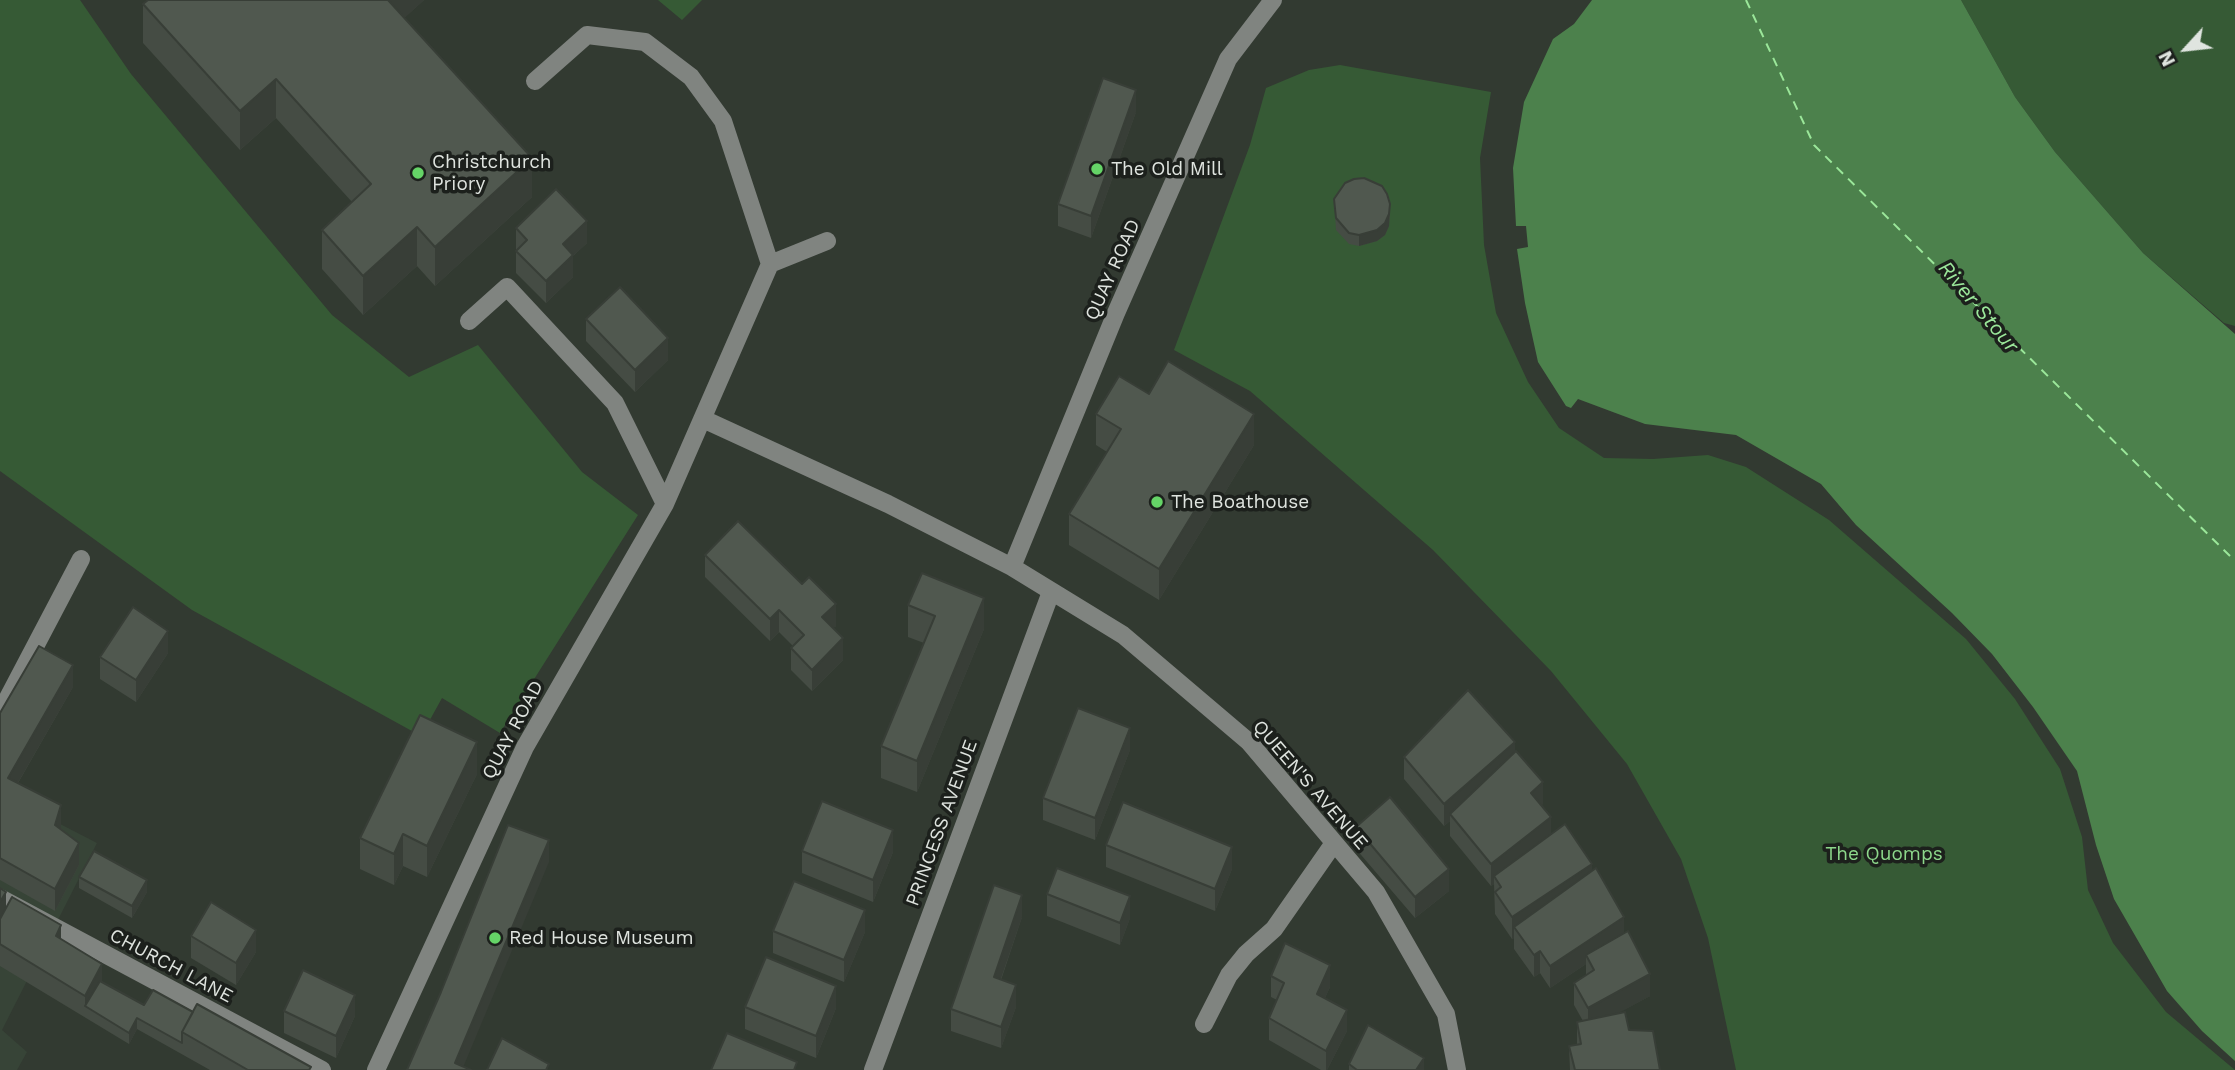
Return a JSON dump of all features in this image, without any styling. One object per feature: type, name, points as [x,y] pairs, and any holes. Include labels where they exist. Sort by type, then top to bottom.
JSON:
[{"type":"street","name":"QUAY ROAD","points":[[1012,567],[1116,313],[1228,59],[1273,0]]},
{"type":"street","points":[[535,81],[587,35],[645,41],[691,77],[723,121],[770,264],[827,241]]},
{"type":"street","name":"QUAY ROAD","points":[[376,1070],[524,747],[665,503],[770,264]]},
{"type":"street","points":[[469,321],[507,287],[615,403],[665,503]]},
{"type":"street","points":[[703,419],[888,504],[1012,567],[1051,592]]},
{"type":"street","points":[[0,713],[81,559]]},
{"type":"street","name":"QUEEN'S AVENUE","points":[[1051,592],[1123,635],[1249,742],[1376,892],[1446,1014],[1457,1070]]},
{"type":"street","name":"PRINCESS AVENUE","points":[[873,1070],[1051,592]]},
{"type":"street","points":[[1204,1024],[1229,975],[1246,954],[1275,929],[1334,843]]},
{"type":"street","name":"CHURCH LANE","points":[[0,898],[322,1070]]},
{"type":"shaded area","points":[[0,793],[97,843],[2,1030],[27,1052],[17,1070],[0,1070]]},
{"type":"green space","points":[[0,0],[80,0],[131,74],[332,315],[409,377],[478,345],[582,472],[638,515],[500,733],[442,698],[421,736],[192,610],[0,471]]},
{"type":"green space","points":[[658,0],[702,0],[682,20]]},
{"type":"green space","points":[[1961,0],[2235,0],[2235,326],[2224,323],[2143,253],[2055,152],[2015,97]]},
{"type":"green space","name":"The Quomps","points":[[1340,65],[1491,92],[1480,158],[1484,245],[1496,313],[1528,382],[1559,428],[1604,458],[1653,459],[1708,455],[1746,467],[1829,520],[1966,639],[2015,699],[2060,769],[2082,837],[2088,890],[2113,943],[2166,1012],[2235,1070],[1736,1070],[1708,938],[1681,859],[1627,764],[1551,671],[1433,550],[1250,391],[1174,350],[1250,145],[1266,88],[1309,70]]},
{"type":"water","name":"River Stour","points":[[1592,0],[1961,0],[2015,97],[2055,152],[2143,253],[2235,334],[2235,1061],[2202,1031],[2167,991],[2114,899],[2096,845],[2077,771],[1992,654],[1952,613],[1856,525],[1821,484],[1736,435],[1645,424],[1578,399],[1571,408],[1566,406],[1538,362],[1517,249],[1528,247],[1526,226],[1516,226],[1513,168],[1524,102],[1553,39],[1574,24]]},
{"type":"building","name":"Christchurch Priory","points":[[148,0],[388,0],[532,158],[435,247],[417,227],[363,276],[322,230],[371,184],[276,79],[240,111],[143,4]]},
{"type":"building","name":"The Old Mill","points":[[1103,78],[1136,90],[1091,216],[1058,204]]},
{"type":"building","points":[[1364,178],[1382,186],[1390,204],[1385,223],[1377,230],[1359,235],[1349,233],[1336,218],[1334,199],[1345,183]]},
{"type":"building","points":[[556,189],[587,221],[563,244],[573,255],[546,281],[516,251],[527,240],[516,228]]},
{"type":"building","points":[[620,287],[668,338],[635,370],[586,319]]},
{"type":"building","name":"The Boathouse","points":[[1168,361],[1254,414],[1159,569],[1069,514],[1121,429],[1096,414],[1119,376],[1149,394]]},
{"type":"building","points":[[738,521],[802,584],[809,577],[836,604],[822,617],[843,638],[812,670],[791,648],[804,635],[779,610],[770,619],[705,555]]},
{"type":"building","points":[[922,573],[984,598],[917,761],[881,746],[935,616],[908,605]]},
{"type":"building","points":[[133,607],[168,631],[136,680],[100,657]]},
{"type":"building","points":[[39,646],[73,665],[8,778],[61,805],[55,825],[79,843],[55,889],[0,858],[0,713]]},
{"type":"building","points":[[1468,690],[1515,742],[1444,804],[1404,757]]},
{"type":"building","points":[[1078,708],[1130,728],[1095,818],[1043,798]]},
{"type":"building","points":[[420,715],[477,742],[427,846],[403,834],[394,854],[360,838]]},
{"type":"building","points":[[1516,751],[1543,782],[1531,793],[1551,817],[1491,864],[1450,814]]},
{"type":"building","points":[[1390,797],[1449,869],[1415,897],[1356,827]]},
{"type":"building","points":[[822,801],[893,830],[873,880],[802,851]]},
{"type":"building","points":[[1123,802],[1232,847],[1215,889],[1106,845]]},
{"type":"building","points":[[1565,824],[1592,864],[1512,917],[1495,892],[1501,887],[1494,876]]},
{"type":"building","points":[[508,825],[549,840],[455,1063],[471,1070],[407,1070],[441,992]]},
{"type":"building","points":[[94,851],[147,880],[132,906],[79,877]]},
{"type":"building","points":[[1057,868],[1130,896],[1120,923],[1047,894]]},
{"type":"building","points":[[1596,868],[1624,917],[1550,966],[1540,951],[1534,955],[1514,927]]},
{"type":"building","points":[[794,881],[865,910],[844,960],[773,931]]},
{"type":"building","points":[[994,885],[1022,895],[994,977],[1016,985],[1001,1027],[951,1009]]},
{"type":"building","points":[[0,888],[6,892],[0,902]]},
{"type":"building","points":[[12,897],[61,925],[56,936],[102,964],[85,996],[0,944],[0,919]]},
{"type":"building","points":[[211,902],[256,930],[236,963],[191,936]]},
{"type":"building","points":[[1628,931],[1650,974],[1588,1008],[1574,983],[1594,970],[1586,955]]},
{"type":"building","points":[[1285,943],[1330,965],[1317,994],[1347,1010],[1326,1051],[1269,1018],[1284,983],[1271,976]]},
{"type":"building","points":[[766,957],[836,986],[816,1036],[745,1007]]},
{"type":"building","points":[[303,970],[355,995],[336,1036],[284,1011]]},
{"type":"building","points":[[100,981],[144,1005],[153,990],[193,1012],[182,1032],[182,1043],[137,1018],[129,1033],[85,1006]]},
{"type":"building","points":[[197,1004],[311,1067],[309,1070],[248,1070],[182,1032]]},
{"type":"building","points":[[1625,1012],[1629,1030],[1653,1031],[1660,1070],[1575,1070],[1569,1046],[1581,1044],[1577,1022]]},
{"type":"building","points":[[1368,1025],[1424,1058],[1416,1070],[1357,1070],[1349,1064]]},
{"type":"building","points":[[727,1033],[797,1062],[794,1070],[711,1070]]},
{"type":"building","points":[[502,1038],[549,1064],[546,1070],[487,1070]]},
{"type":"ferry route","points":[[1746,0],[1814,145],[2235,561]]},
{"type":"place","name":"The Old Mill","points":[[1097,169]]},
{"type":"place","name":"Christchurch Priory","points":[[418,173]]},
{"type":"place","name":"The Boathouse","points":[[1157,502]]},
{"type":"place","name":"Red House Museum","points":[[495,938]]}]
